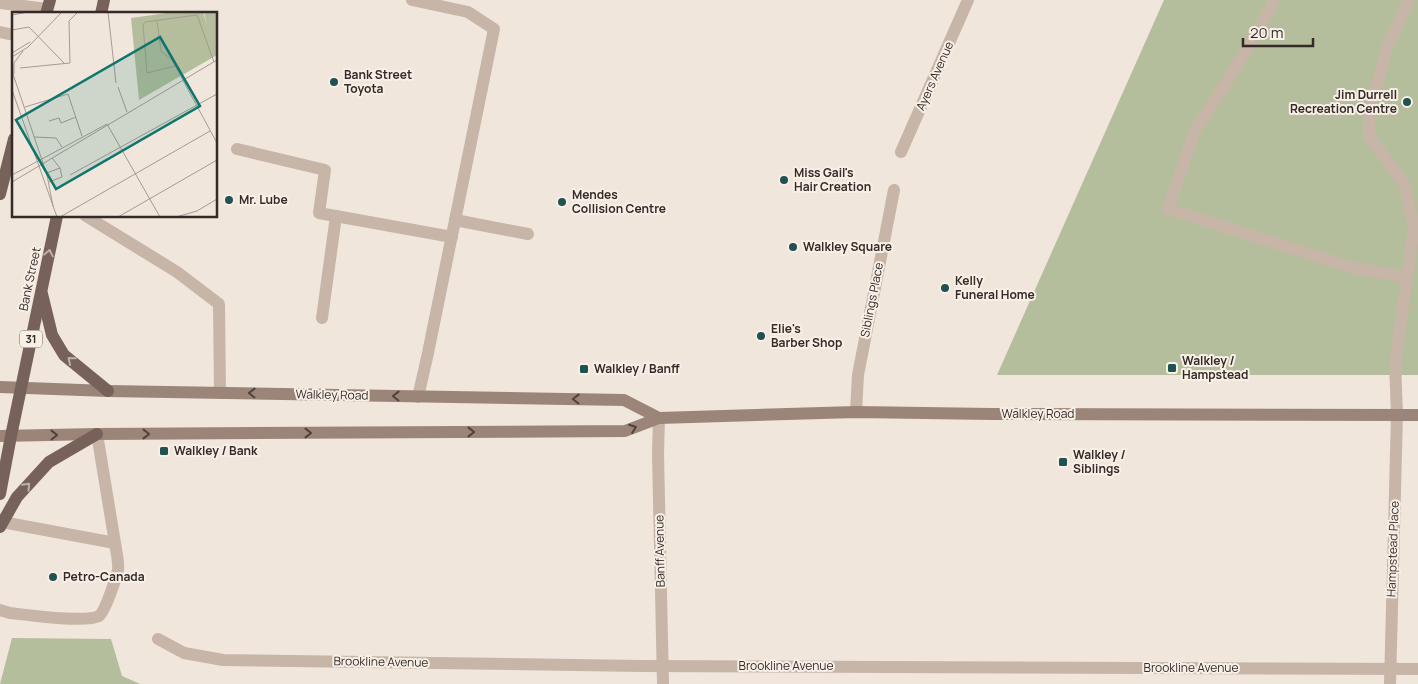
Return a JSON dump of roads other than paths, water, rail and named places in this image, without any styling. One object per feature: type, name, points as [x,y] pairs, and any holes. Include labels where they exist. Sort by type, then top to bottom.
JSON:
[{"type":"main road","points":[[0,194],[12,147]]},
{"type":"main road","name":"Bank Street","points":[[0,494],[5,436],[21,388],[57,218]]},
{"type":"main road","points":[[41,290],[52,335],[64,355],[108,392]]},
{"type":"main road","name":"Walkley Road","points":[[0,388],[108,392],[624,400],[659,418]]},
{"type":"main road","name":"Walkley Road","points":[[5,436],[625,431],[659,418],[856,412],[992,414],[1418,414]]},
{"type":"main road","points":[[1,524],[17,497],[49,462],[97,434]]},
{"type":"street","points":[[412,0],[468,12],[494,30],[418,396]]},
{"type":"street","name":"Ayers Avenue","points":[[901,152],[968,0]]},
{"type":"street","points":[[1274,0],[1241,59],[1194,133],[1168,209],[1354,268],[1407,277]]},
{"type":"street","name":"Hampstead Place","points":[[1390,684],[1397,414],[1395,364],[1414,226],[1404,183],[1369,136],[1369,113],[1387,48],[1409,0]]},
{"type":"street","points":[[0,3],[48,8]]},
{"type":"street","points":[[237,149],[325,170],[319,213],[452,237]]},
{"type":"street","name":"Siblings Place","points":[[856,412],[858,375],[894,190]]},
{"type":"street","points":[[322,318],[336,216]]},
{"type":"street","points":[[89,218],[177,272],[219,304],[220,393]]},
{"type":"street","points":[[455,220],[528,234]]},
{"type":"street","name":"Banff Avenue","points":[[659,418],[658,454],[663,684]]},
{"type":"street","points":[[0,610],[10,613],[78,619],[97,617],[102,613],[118,569],[97,434]]},
{"type":"street","points":[[1,524],[115,543]]},
{"type":"street","name":"Brookline Avenue","points":[[158,639],[184,653],[223,660],[663,665],[1418,668]]},
{"type":"place","name":"Bank Street Toyota","points":[[334,82]]},
{"type":"place","name":"Jim Durrell Recreation Centre","points":[[1407,102]]},
{"type":"place","name":"Miss Gail's Hair Creation","points":[[784,180]]},
{"type":"place","name":"Mr. Lube","points":[[229,200]]},
{"type":"place","name":"Mendes Collision Centre","points":[[562,202]]},
{"type":"place","name":"Walkley Square","points":[[793,247]]},
{"type":"place","name":"Kelly Funeral Home","points":[[945,288]]},
{"type":"place","name":"Elie's Barber Shop","points":[[761,336]]},
{"type":"place","name":"Walkley / Hampstead","points":[[1172,368]]},
{"type":"place","name":"Walkley / Banff","points":[[584,369]]},
{"type":"place","name":"Walkley / Bank","points":[[164,451]]},
{"type":"place","name":"Walkley / Siblings","points":[[1063,462]]},
{"type":"place","name":"Petro-Canada","points":[[53,577]]}]
